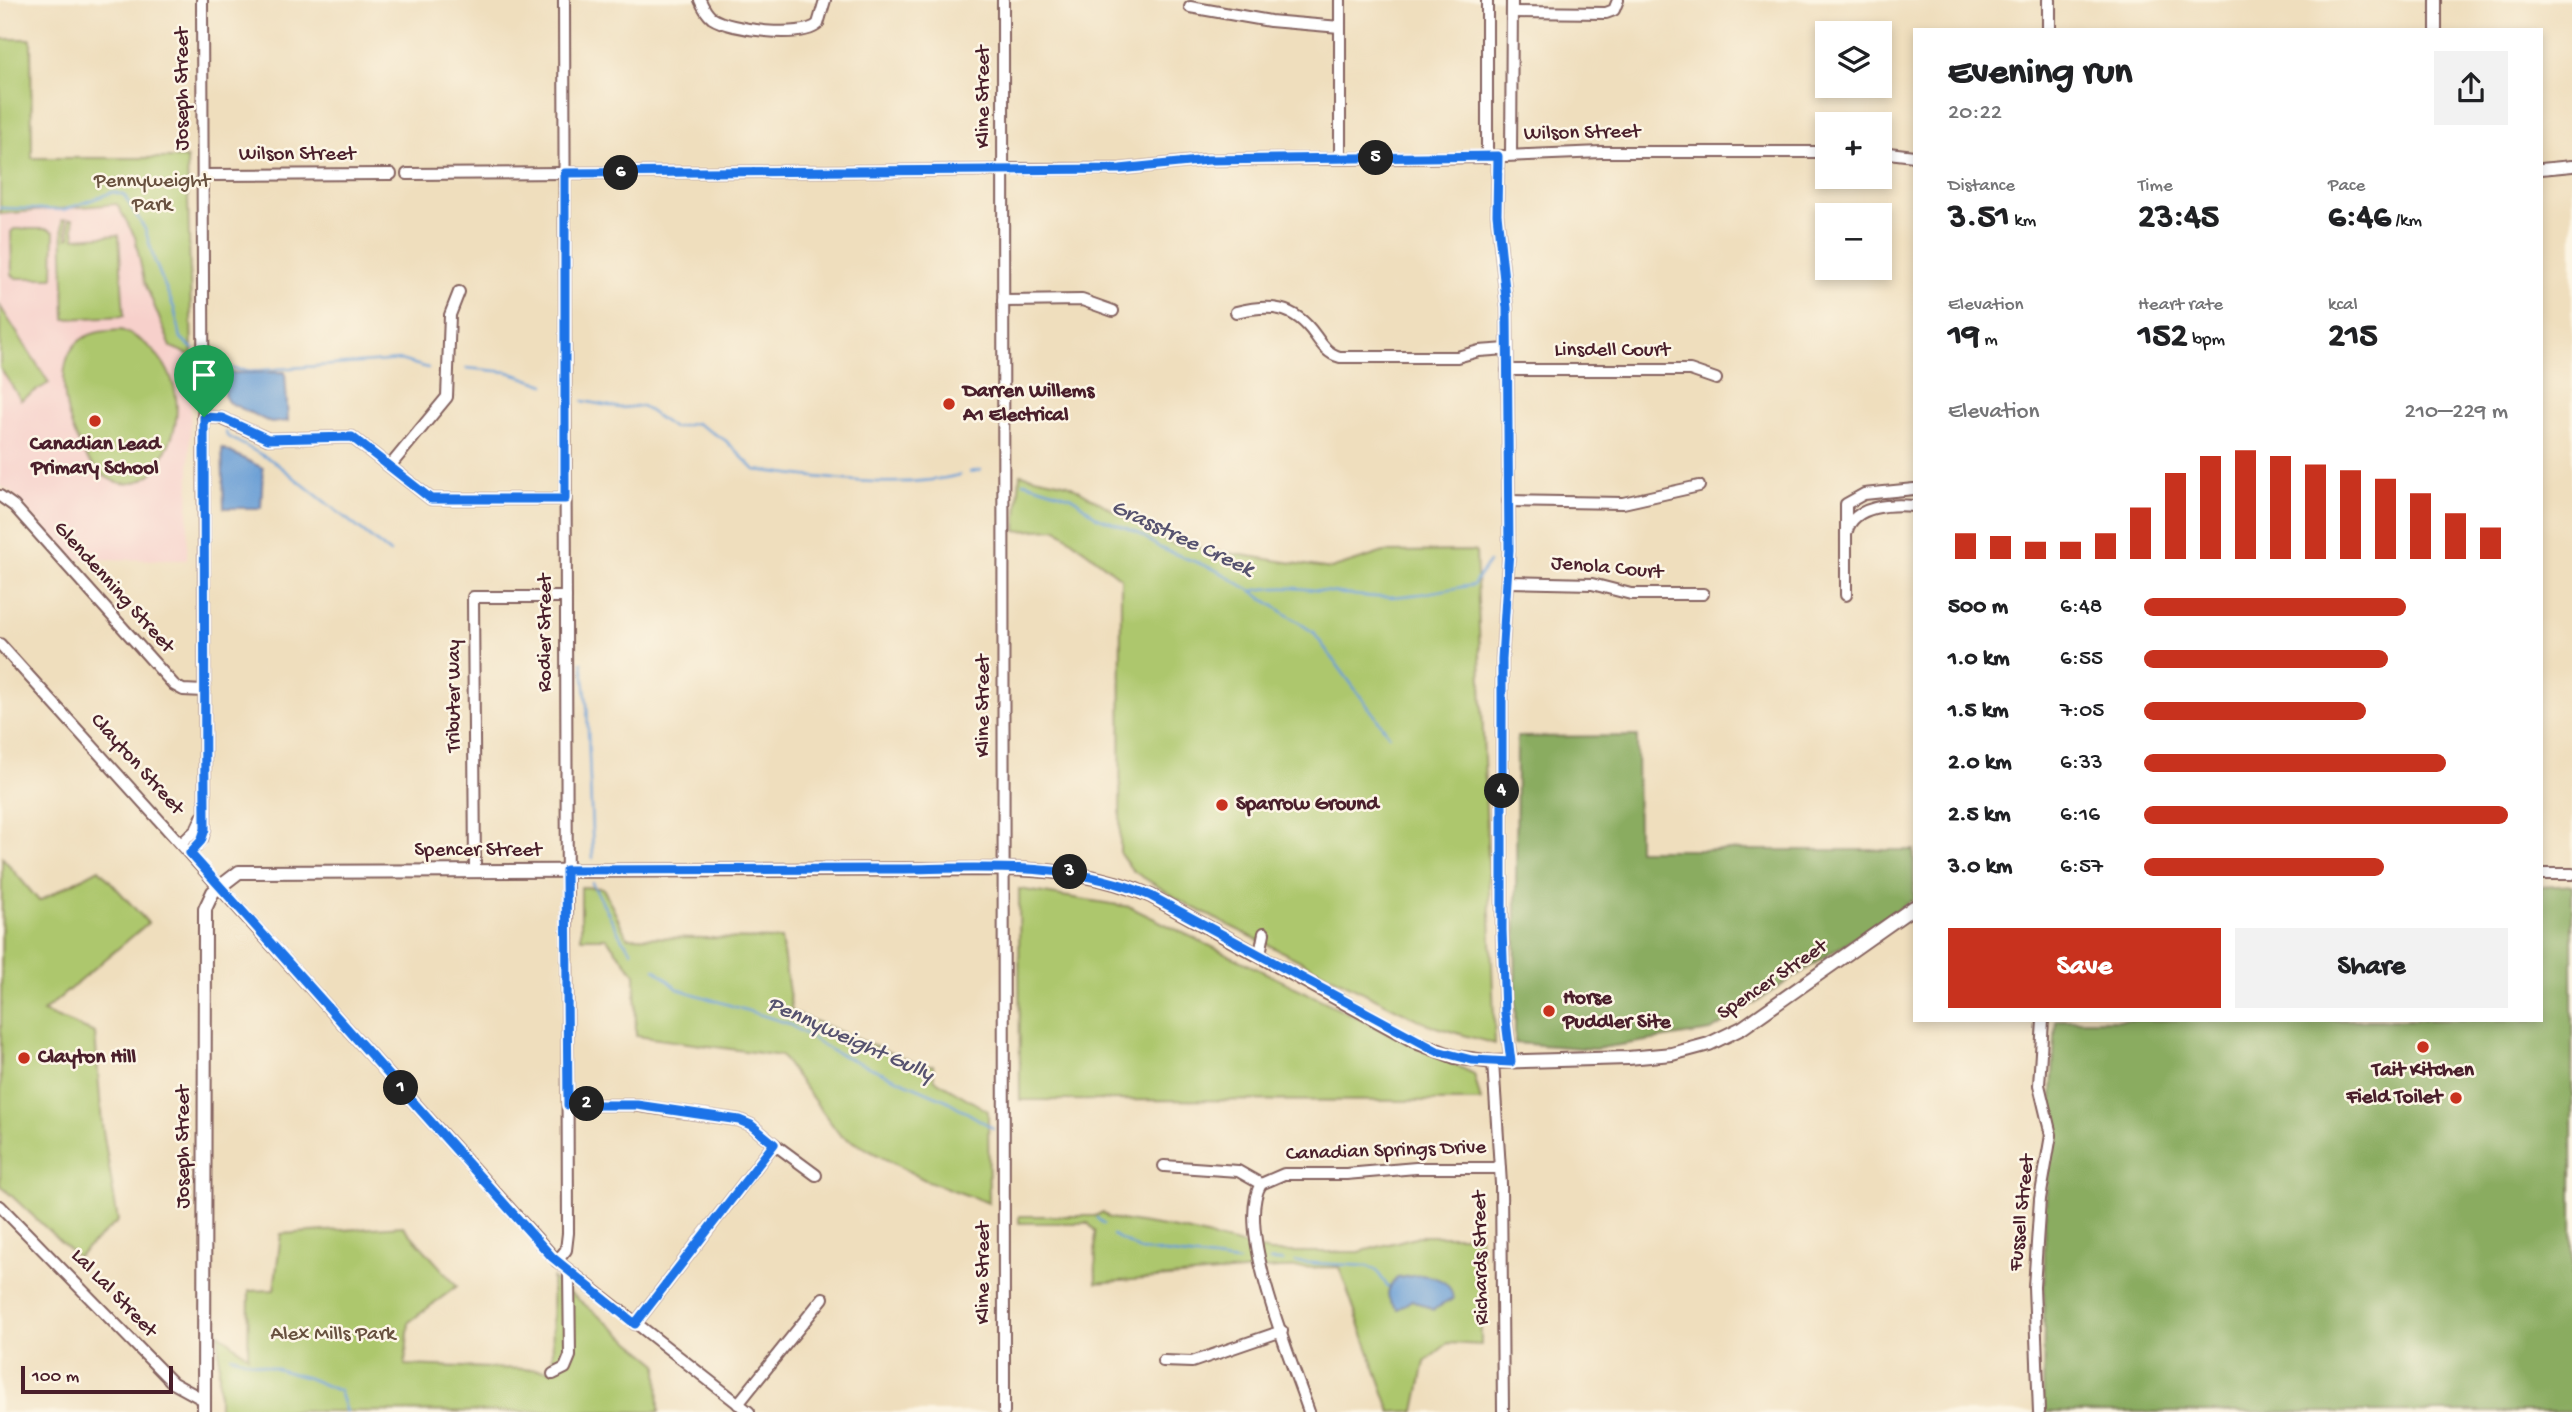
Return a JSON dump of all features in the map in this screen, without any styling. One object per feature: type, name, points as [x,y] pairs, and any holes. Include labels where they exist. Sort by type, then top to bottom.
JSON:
[{"type":"street","name":"Joseph Street","points":[[190,853],[204,836],[202,0]]},
{"type":"street","name":"Rodier Street","points":[[557,1261],[568,1242],[564,0]]},
{"type":"street","points":[[700,0],[708,15],[723,23],[794,33],[807,32],[818,24],[825,0]]},
{"type":"street","name":"Kline Street","points":[[1003,0],[1004,1412]]},
{"type":"street","points":[[1340,0],[1340,158]]},
{"type":"street","points":[[1487,0],[1492,156],[1505,281],[1507,349],[1508,582],[1502,659],[1502,879],[1505,1013],[1511,1062]]},
{"type":"street","points":[[1511,155],[1512,6],[1606,13],[1613,11],[1618,0]]},
{"type":"street","points":[[2049,0],[2049,28]]},
{"type":"street","points":[[2436,28],[2437,0]]},
{"type":"street","points":[[1190,7],[1270,21],[1340,27]]},
{"type":"street","name":"Wilson Street","points":[[407,174],[1120,169],[1208,160],[1815,152]]},
{"type":"street","points":[[1892,153],[1913,156]]},
{"type":"street","points":[[2543,169],[2572,166]]},
{"type":"street","name":"Wilson Street","points":[[203,175],[391,174]]},
{"type":"street","points":[[390,466],[447,397],[450,315],[459,292]]},
{"type":"street","points":[[1003,301],[1082,300],[1113,311]]},
{"type":"street","points":[[1236,312],[1262,307],[1296,314],[1305,321],[1326,349],[1340,357],[1457,357],[1479,351],[1507,349]]},
{"type":"street","name":"Linsdell Court","points":[[1507,370],[1690,370],[1716,379]]},
{"type":"street","points":[[204,417],[222,418],[268,439],[350,436],[431,499],[565,499]]},
{"type":"street","points":[[1508,501],[1623,503],[1699,486]]},
{"type":"street","points":[[1846,595],[1844,509],[1850,499],[1889,489],[1913,489]]},
{"type":"street","name":"Glendenning Street","points":[[0,496],[14,506],[176,687],[204,691]]},
{"type":"street","points":[[1846,537],[1849,524],[1860,514],[1887,506],[1913,506]]},
{"type":"street","name":"Jenola Court","points":[[1508,582],[1592,584],[1630,594],[1703,593]]},
{"type":"street","name":"Tributer Way","points":[[475,870],[473,597],[566,597]]},
{"type":"street","name":"Clayton Street","points":[[0,644],[557,1261],[749,1412]]},
{"type":"street","name":"Joseph Street","points":[[181,844],[199,827],[204,807]]},
{"type":"street","name":"Spencer Street","points":[[219,886],[232,875],[245,872],[1003,869],[1067,872],[1120,884],[1151,896],[1427,1047],[1455,1057],[1493,1062],[1659,1056],[1709,1044],[1742,1028],[1913,908]]},
{"type":"street","points":[[2543,874],[2572,874]]},
{"type":"street","name":"Joseph Street","points":[[204,1406],[205,914],[206,901],[219,886]]},
{"type":"street","points":[[1259,954],[1264,933]]},
{"type":"street","name":"Fussell Street","points":[[2039,1412],[2034,1287],[2040,1199],[2051,1135],[2039,1085],[2043,1022]]},
{"type":"street","name":"Richards Street","points":[[1493,1062],[1500,1168],[1503,1412]]},
{"type":"street","points":[[568,1105],[637,1105],[739,1120],[751,1125],[816,1175]]},
{"type":"street","points":[[635,1324],[774,1144]]},
{"type":"street","points":[[1164,1166],[1238,1171],[1261,1184]]},
{"type":"street","name":"Canadian Springs Drive","points":[[1309,1412],[1257,1253],[1255,1200],[1261,1184],[1284,1174],[1500,1168]]},
{"type":"street","name":"Lal Lal Street","points":[[0,1206],[170,1380],[204,1406]]},
{"type":"street","points":[[553,1374],[565,1368],[570,1356],[569,1273]]},
{"type":"street","points":[[738,1404],[823,1298]]},
{"type":"street","points":[[1163,1361],[1192,1362],[1282,1331]]},
{"type":"shaded area","name":"Canadian Lead Primary School","points":[[117,204],[135,237],[144,281],[171,347],[192,356],[187,560],[71,559],[11,492],[0,486],[0,214]]},
{"type":"green space","name":"Pennyweight Park","points":[[0,39],[31,39],[32,158],[187,158],[192,356],[171,347],[144,281],[135,237],[117,204],[0,214]]},
{"type":"green space","points":[[66,219],[67,238],[70,237],[69,219],[73,219],[75,238],[119,235],[124,316],[65,319],[62,220]]},
{"type":"green space","points":[[14,229],[48,229],[54,232],[53,278],[16,278],[12,275],[11,232]]},
{"type":"green space","points":[[0,306],[49,383],[21,400],[0,368]]},
{"type":"green space","points":[[121,330],[153,350],[164,364],[172,380],[177,415],[173,434],[159,464],[151,474],[129,483],[109,479],[91,463],[68,414],[64,387],[66,362],[76,344],[91,334]]},
{"type":"green space","points":[[1020,474],[1068,484],[1171,544],[1331,569],[1384,552],[1476,551],[1495,1044],[1429,1025],[1190,906],[1133,871],[1120,854],[1121,578],[1057,529],[1016,531]]},
{"type":"green space","points":[[1637,736],[1638,850],[1913,850],[1913,900],[1711,1031],[1594,1049],[1515,1043],[1517,737]]},
{"type":"green space","points":[[2,857],[39,901],[99,869],[148,923],[43,1012],[95,1033],[102,1125],[118,1221],[77,1257],[0,1185]]},
{"type":"green space","points":[[2572,885],[2572,1412],[2043,1412],[2045,1218],[2056,1022],[2543,1022],[2543,887]]},
{"type":"green space","points":[[581,887],[603,888],[627,937],[781,939],[792,1012],[920,1065],[933,1065],[934,1079],[988,1111],[989,1203],[925,1180],[840,1135],[781,1056],[636,1036],[635,974],[606,938],[581,938]]},
{"type":"green space","points":[[1019,889],[1130,907],[1474,1074],[1481,1101],[1020,1100]]},
{"type":"green space","points":[[1103,1212],[1109,1218],[1182,1230],[1270,1252],[1359,1252],[1419,1236],[1480,1236],[1481,1345],[1448,1343],[1425,1362],[1415,1411],[1391,1412],[1339,1267],[1279,1268],[1096,1283],[1095,1231],[1088,1223],[1019,1223],[1019,1216],[1095,1216]]},
{"type":"green space","name":"Alex Mills Park","points":[[403,1226],[457,1286],[409,1322],[405,1365],[553,1370],[552,1278],[658,1364],[659,1412],[219,1411],[219,1333],[248,1356],[249,1291],[274,1290],[281,1234]]},
{"type":"water","points":[[285,372],[288,421],[271,423],[228,402],[224,395],[227,373]]},
{"type":"water","points":[[222,448],[263,468],[261,508],[224,508]]},
{"type":"water","points":[[1421,1275],[1446,1284],[1453,1299],[1433,1310],[1412,1300],[1398,1309],[1389,1298],[1391,1286],[1397,1278]]},
{"type":"waterway","name":"Pennyweight Gully","points":[[0,208],[64,210],[113,192],[124,195],[145,229],[174,308],[181,338],[193,349]]},
{"type":"waterway","name":"Grasstree Creek","points":[[219,367],[249,371],[400,360],[428,368]]},
{"type":"waterway","name":"Grasstree Creek","points":[[466,368],[508,372],[545,385]]},
{"type":"waterway","name":"Grasstree Creek","points":[[583,401],[620,408],[642,406],[673,428],[696,423],[725,440],[755,470],[884,482],[935,480],[960,475]]},
{"type":"waterway","name":"Pennyweight Gully","points":[[226,432],[227,436],[273,461],[390,553]]},
{"type":"waterway","name":"Grasstree Creek","points":[[970,472],[981,470]]},
{"type":"waterway","name":"Grasstree Creek","points":[[1024,482],[1072,497],[1097,517],[1137,532],[1160,548],[1216,570],[1252,591],[1283,588],[1376,597],[1413,595],[1473,585],[1489,562]]},
{"type":"waterway","points":[[1253,592],[1313,632],[1389,735]]},
{"type":"waterway","name":"Pennyweight Gully","points":[[582,662],[587,704],[593,858]]},
{"type":"waterway","name":"Pennyweight Gully","points":[[592,883],[622,939],[632,951]]},
{"type":"waterway","name":"Pennyweight Gully","points":[[655,969],[678,989],[787,1023],[832,1051],[946,1100],[993,1128]]},
{"type":"waterway","name":"Pennyweight Gully","points":[[1097,1218],[1104,1224]]},
{"type":"waterway","name":"Pennyweight Gully","points":[[1113,1235],[1140,1250],[1238,1262]]},
{"type":"waterway","name":"Pennyweight Gully","points":[[1270,1261],[1283,1261]]},
{"type":"waterway","name":"Pennyweight Gully","points":[[1295,1262],[1367,1266],[1376,1270],[1388,1287]]},
{"type":"waterway","points":[[231,1356],[308,1378],[339,1391],[346,1412]]},
{"type":"place","name":"Darren Willems A1 Electrical","points":[[949,404]]},
{"type":"place","name":"Canadian Lead Primary School","points":[[95,421]]},
{"type":"place","name":"Sparrow Ground","points":[[1222,805]]},
{"type":"place","name":"Horse Puddler Site","points":[[1549,1011]]},
{"type":"place","name":"Tait Kitchen","points":[[2423,1047]]},
{"type":"place","name":"Clayton Hill","points":[[24,1058]]},
{"type":"place","name":"Field Toilet","points":[[2456,1098]]},
{"type":"route","points":[[1498,156],[1496,201],[1507,308],[1509,550],[1502,659],[1502,930],[1505,1013],[1511,1062],[1472,1060],[1437,1051],[1398,1033],[1151,896],[1083,874],[1053,870],[1003,869],[566,870],[568,1105],[637,1105],[739,1120],[751,1125],[774,1144],[635,1324],[578,1281],[552,1257],[190,853],[201,841],[205,829],[204,417],[222,418],[268,439],[352,437],[431,499],[565,499],[565,173],[1120,169],[1208,160],[1498,156]]}]
